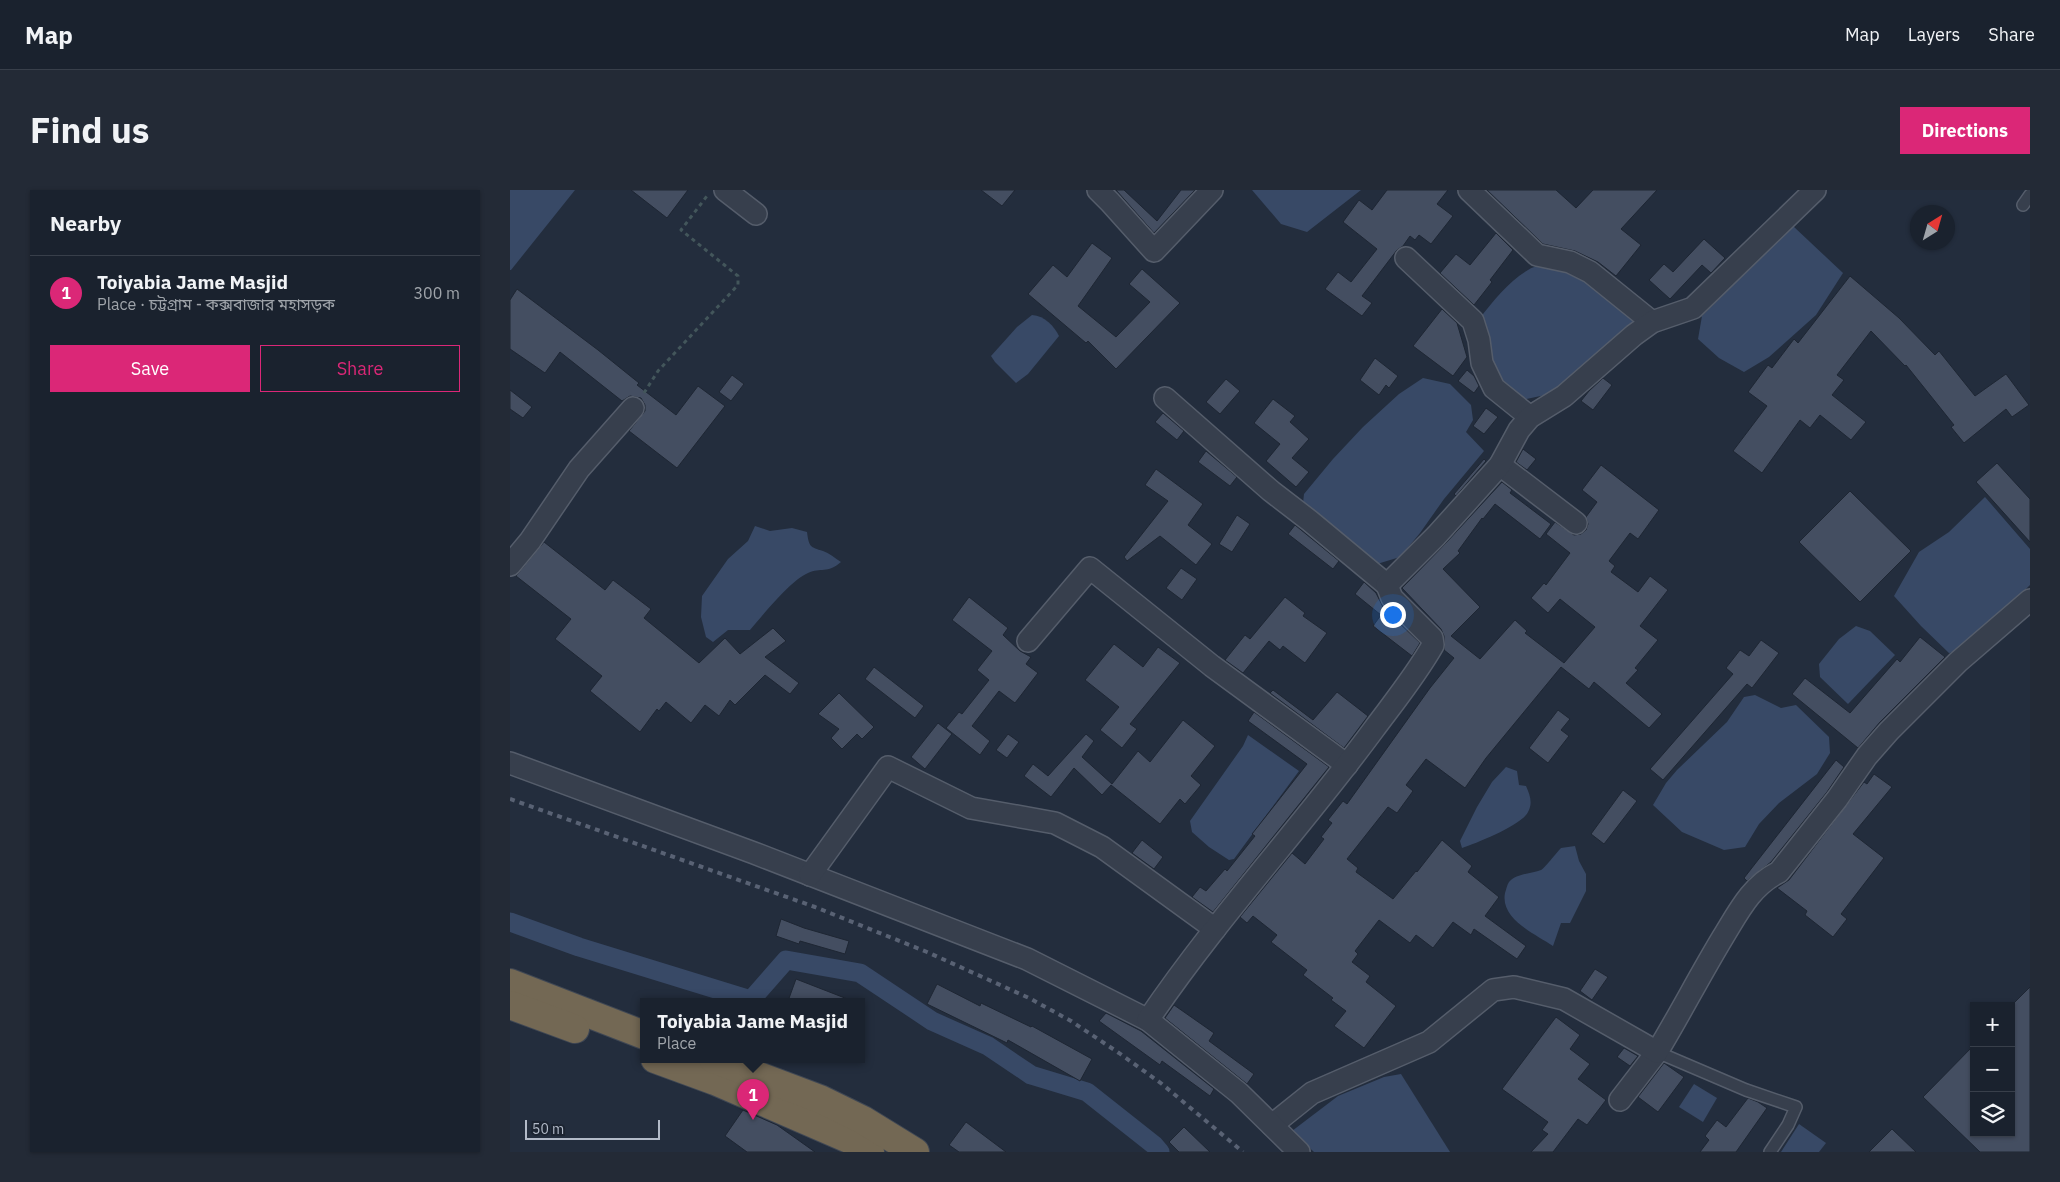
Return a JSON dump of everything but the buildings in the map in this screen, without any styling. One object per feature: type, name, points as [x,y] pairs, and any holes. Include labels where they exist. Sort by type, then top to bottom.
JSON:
[{"type":"highway","points":[[510,983],[640,1033]]},
{"type":"highway","points":[[510,1005],[640,1054]]},
{"type":"highway","points":[[666,1063],[715,1081],[851,1140],[870,1152]]},
{"type":"highway","points":[[724,1063],[820,1099],[862,1120],[915,1152]]},
{"type":"street","points":[[725,190],[756,214]]},
{"type":"street","points":[[1098,190],[1154,251],[1212,190]]},
{"type":"street","points":[[1469,190],[1537,255],[1570,262],[1590,272],[1652,322]]},
{"type":"street","points":[[1387,585],[1436,536],[1500,465],[1519,430],[1530,417],[1564,396],[1634,335],[1652,322],[1693,308],[1815,190]]},
{"type":"street","points":[[1406,258],[1473,320],[1479,340],[1482,363],[1494,388],[1530,417]]},
{"type":"street","points":[[1148,1020],[1173,983],[1215,929],[1347,765],[1433,645],[1432,638],[1392,598],[1387,585],[1271,491],[1164,398]]},
{"type":"street","points":[[510,565],[530,541],[580,469],[634,408]]},
{"type":"street","points":[[1500,465],[1576,523]]},
{"type":"street","points":[[1028,641],[1090,568],[1212,666],[1347,765]]},
{"type":"street","points":[[1620,1100],[1656,1052],[1676,1021],[1704,967],[1738,910],[1752,892],[1770,876],[1779,872],[1837,800],[1866,756],[1889,731],[1958,662],[2030,600]]},
{"type":"street","points":[[510,763],[810,875],[1027,959],[1148,1020],[1239,1093],[1300,1152]]},
{"type":"street","points":[[810,875],[888,767],[971,808],[1054,823],[1102,847],[1215,929]]},
{"type":"street","points":[[1272,1125],[1312,1094],[1429,1042],[1493,990],[1514,987],[1564,999],[1656,1052]]},
{"type":"lane","points":[[2023,205],[2030,195]]},
{"type":"lane","points":[[1656,1052],[1746,1090],[1796,1107],[1788,1125],[1770,1152]]},
{"type":"path","points":[[634,408],[658,371],[738,285],[738,276],[681,230],[712,190]]},
{"type":"water","points":[[510,190],[575,190],[511,270],[510,270]]},
{"type":"water","points":[[1252,190],[1361,190],[1307,232],[1281,224]]},
{"type":"water","points":[[1793,226],[1843,273],[1816,315],[1769,357],[1744,372],[1719,358],[1698,339],[1702,316]]},
{"type":"water","points":[[1543,265],[1582,272],[1634,320],[1614,343],[1550,394],[1517,401],[1499,386],[1480,318],[1514,280],[1530,269]]},
{"type":"water","points":[[1032,315],[1041,317],[1048,322],[1059,336],[1028,374],[1016,383],[991,356],[1017,327]]},
{"type":"water","points":[[1423,378],[1450,384],[1471,405],[1473,420],[1466,432],[1484,451],[1444,499],[1400,557],[1377,564],[1303,503],[1304,494],[1363,427],[1399,394]]},
{"type":"water","points":[[1985,497],[2030,549],[2030,585],[1964,650],[1949,653],[1894,596],[1919,552],[1949,532]]},
{"type":"water","points":[[755,526],[770,531],[792,528],[807,532],[811,546],[828,553],[841,562],[832,568],[813,571],[801,577],[778,598],[750,630],[728,630],[713,642],[706,637],[701,617],[702,596],[728,559],[748,541]]},
{"type":"water","points":[[1856,626],[1870,631],[1895,655],[1848,704],[1820,677],[1819,664],[1839,639]]},
{"type":"water","points":[[1755,695],[1781,708],[1796,705],[1829,737],[1830,753],[1817,774],[1779,803],[1759,824],[1745,847],[1724,850],[1682,832],[1653,805],[1666,783],[1727,722],[1744,697]]},
{"type":"water","points":[[1248,735],[1299,771],[1234,859],[1229,860],[1209,847],[1192,832],[1190,821],[1243,746]]},
{"type":"water","points":[[1506,767],[1517,771],[1519,785],[1526,786],[1530,799],[1528,812],[1508,828],[1462,848],[1460,841],[1477,807],[1492,782]]},
{"type":"water","points":[[1575,846],[1579,861],[1586,874],[1586,891],[1570,923],[1561,923],[1553,946],[1520,925],[1513,918],[1505,902],[1505,893],[1508,883],[1512,879],[1541,870],[1561,848]]},
{"type":"water","points":[[1401,1074],[1450,1152],[1314,1152],[1292,1131],[1338,1096],[1384,1077]]},
{"type":"water","points":[[1694,1084],[1717,1098],[1703,1122],[1679,1107]]},
{"type":"water","points":[[1799,1124],[1826,1143],[1819,1152],[1781,1152]]},
{"type":"waterway","points":[[510,922],[579,947],[745,998]]},
{"type":"waterway","points":[[753,998],[786,960],[860,973],[932,1021],[988,1046],[1031,1075],[1087,1092],[1154,1145],[1160,1152]]},
{"type":"railway","points":[[510,799],[815,907],[927,952],[1029,998],[1071,1021],[1119,1053],[1162,1084],[1243,1152]]},
{"type":"place","name":"Toiyabia Jame Masjid","points":[[753,1120]]}]
